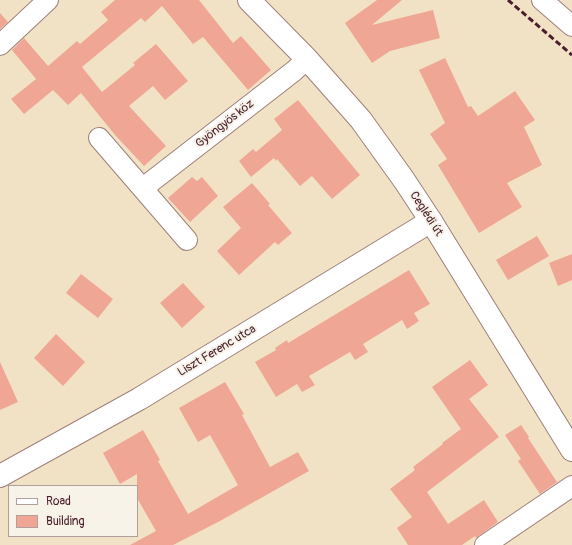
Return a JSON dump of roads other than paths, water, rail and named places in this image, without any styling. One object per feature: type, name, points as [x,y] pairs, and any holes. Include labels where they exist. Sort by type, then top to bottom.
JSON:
[{"type":"main road","name":"Ceglédi út","points":[[249,0],[307,59],[361,120],[431,221],[572,450]]},
{"type":"main road","name":"Liszt Ferenc utca","points":[[0,476],[139,399],[431,221]]},
{"type":"street","points":[[0,45],[48,0]]},
{"type":"street","points":[[542,0],[572,26]]},
{"type":"street","name":"Gyöngyös köz","points":[[143,188],[294,71],[307,59]]},
{"type":"street","points":[[99,138],[187,240]]},
{"type":"street","points":[[485,545],[572,486]]},
{"type":"railway","points":[[508,0],[572,55]]}]
